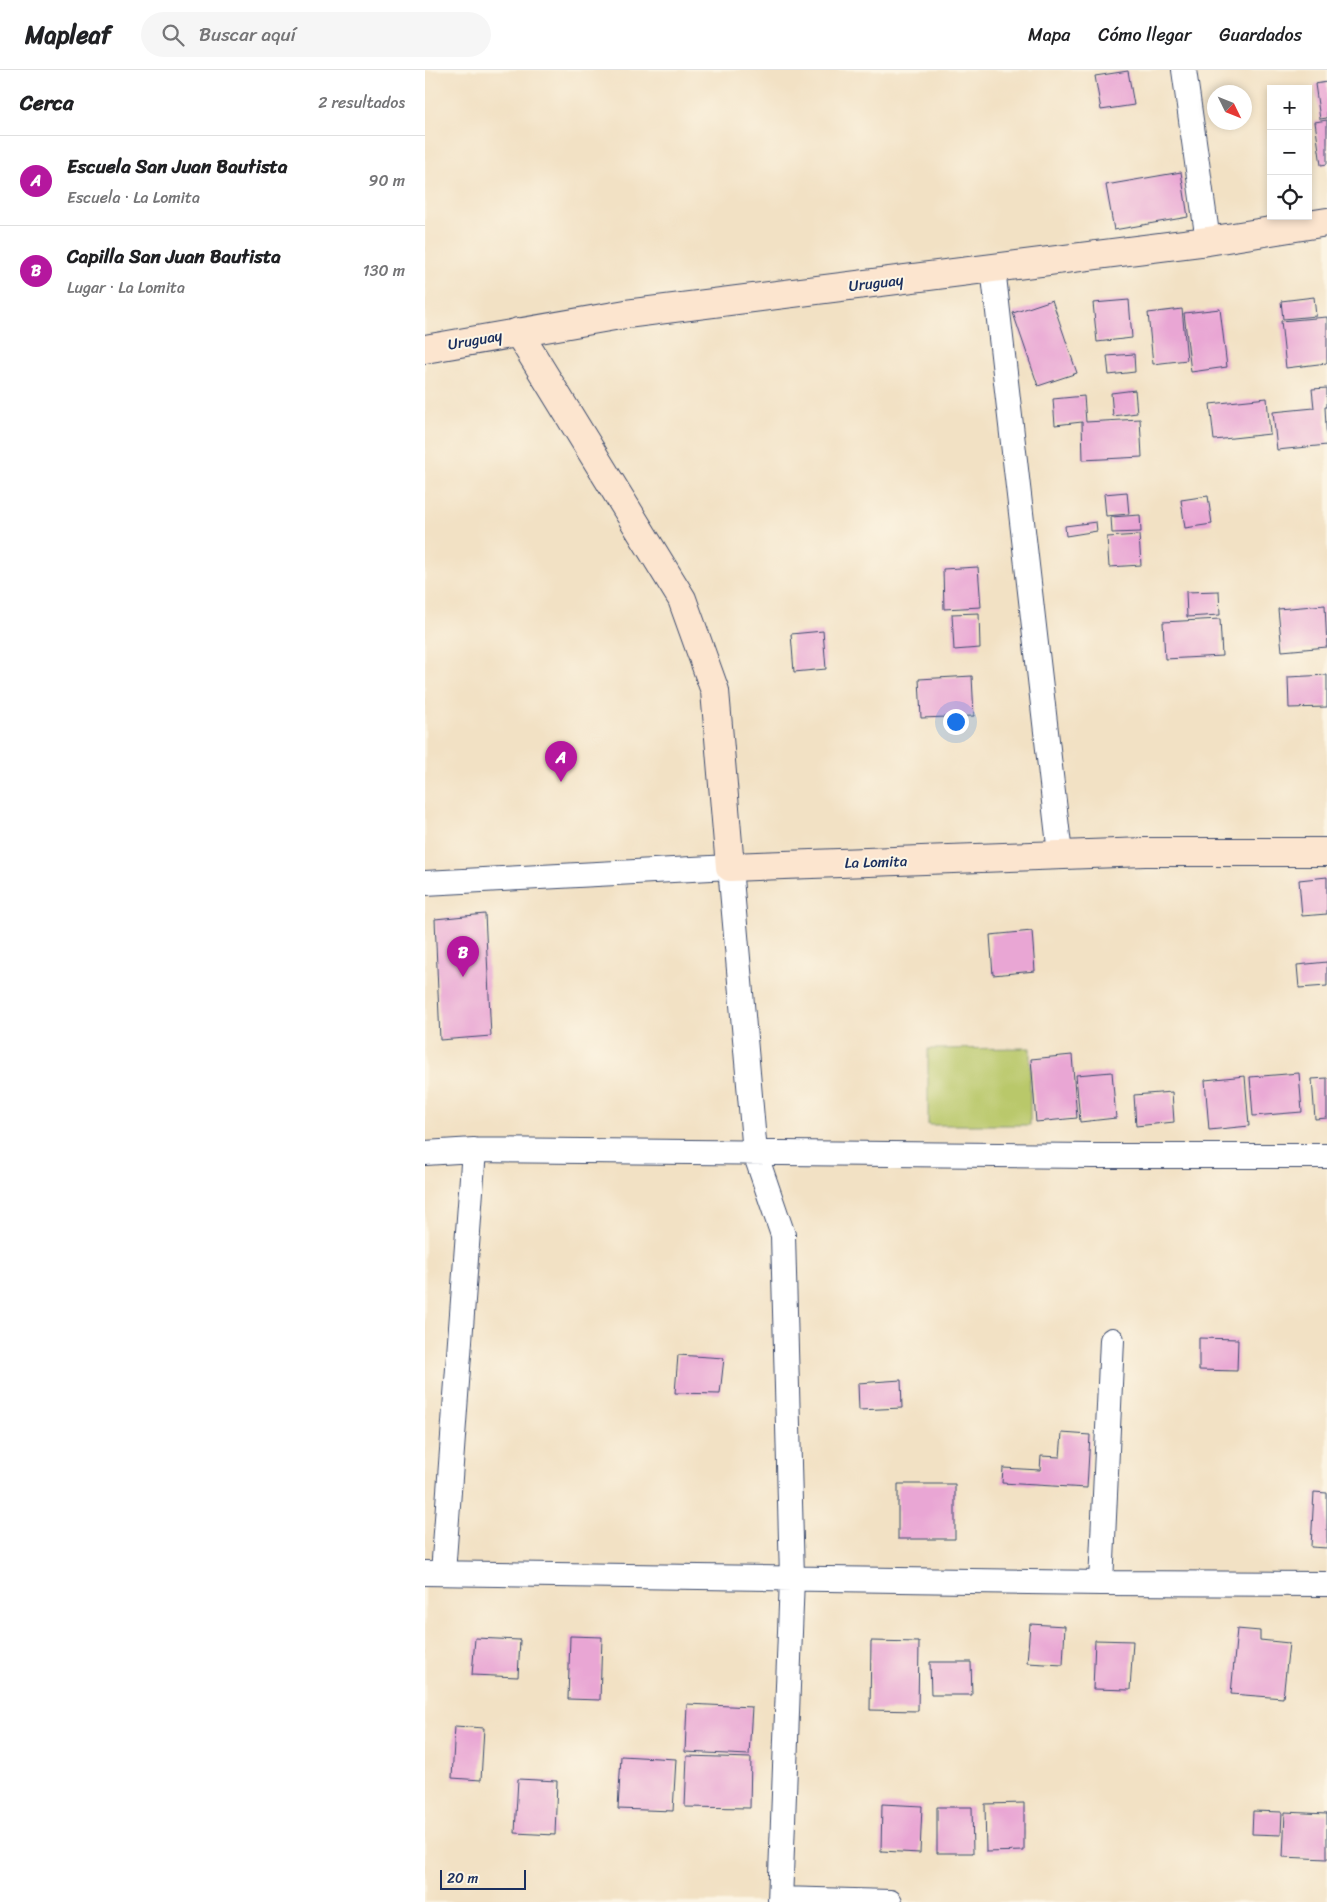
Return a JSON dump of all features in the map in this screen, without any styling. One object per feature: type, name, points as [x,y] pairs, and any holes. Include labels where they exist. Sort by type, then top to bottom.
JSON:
[{"type":"street","points":[[1184,70],[1208,241]]},
{"type":"street","name":"Uruguay","points":[[425,349],[626,314],[1208,241],[1327,222]]},
{"type":"street","points":[[993,268],[1060,854]]},
{"type":"street","points":[[518,332],[682,599],[715,691],[755,1153],[783,1234],[791,1578],[780,1901],[890,1902]]},
{"type":"street","name":"La Lomita","points":[[425,883],[730,867],[1060,854],[1327,852]]},
{"type":"street","points":[[474,1150],[434,1573],[1101,1583],[1327,1584]]},
{"type":"street","points":[[425,1153],[474,1150],[1327,1156]]},
{"type":"street","points":[[1101,1583],[1112,1340]]},
{"type":"green space","points":[[1030,1048],[1030,1125],[928,1125],[928,1049]]},
{"type":"building","points":[[1128,71],[1134,105],[1101,110],[1095,76]]},
{"type":"building","points":[[1327,82],[1327,118],[1320,119],[1315,84]]},
{"type":"building","points":[[1327,120],[1327,164],[1321,165],[1315,122]]},
{"type":"building","points":[[1181,172],[1188,217],[1114,230],[1106,185]]},
{"type":"building","points":[[1314,297],[1316,316],[1283,319],[1281,301]]},
{"type":"building","points":[[1052,300],[1077,373],[1038,386],[1013,313]]},
{"type":"building","points":[[1129,300],[1132,338],[1097,342],[1093,303]]},
{"type":"building","points":[[1182,309],[1187,360],[1153,364],[1148,313]]},
{"type":"building","points":[[1220,309],[1227,367],[1191,372],[1184,313]]},
{"type":"building","points":[[1327,317],[1327,363],[1286,368],[1281,321]]},
{"type":"building","points":[[1134,354],[1135,372],[1109,375],[1107,356]]},
{"type":"building","points":[[1327,388],[1327,407],[1325,407],[1327,445],[1277,450],[1273,412],[1314,408],[1312,389]]},
{"type":"building","points":[[1135,390],[1137,413],[1113,416],[1111,393]]},
{"type":"building","points":[[1084,396],[1086,422],[1140,419],[1142,457],[1083,460],[1082,422],[1055,425],[1053,399]]},
{"type":"building","points":[[1267,398],[1270,434],[1214,440],[1210,404]]},
{"type":"building","points":[[1127,492],[1129,514],[1106,516],[1104,494]]},
{"type":"building","points":[[1208,496],[1212,524],[1185,528],[1181,500]]},
{"type":"building","points":[[1140,515],[1141,532],[1112,533],[1111,517]]},
{"type":"building","points":[[1096,522],[1097,531],[1066,536],[1065,526]]},
{"type":"building","points":[[1139,535],[1141,565],[1109,567],[1107,537]]},
{"type":"building","points":[[978,567],[981,607],[944,609],[943,569]]},
{"type":"building","points":[[1219,591],[1220,615],[1187,617],[1186,592]]},
{"type":"building","points":[[1325,605],[1327,647],[1282,651],[1278,609]]},
{"type":"building","points":[[979,613],[980,648],[954,650],[952,614]]},
{"type":"building","points":[[1220,619],[1222,656],[1165,659],[1163,622]]},
{"type":"building","points":[[823,631],[826,669],[794,672],[791,634]]},
{"type":"building","points":[[1327,675],[1327,707],[1289,708],[1288,677]]},
{"type":"building","points":[[972,676],[974,716],[921,718],[919,679]]},
{"type":"building","points":[[1327,877],[1327,914],[1302,916],[1299,880]]},
{"type":"building","points":[[485,914],[491,1036],[440,1040],[435,919]]},
{"type":"building","points":[[1032,931],[1035,971],[993,975],[990,935]]},
{"type":"building","points":[[1327,962],[1327,986],[1299,988],[1297,965]]},
{"type":"building","points":[[1072,1055],[1077,1118],[1036,1122],[1031,1059]]},
{"type":"building","points":[[1112,1072],[1116,1118],[1080,1122],[1076,1075]]},
{"type":"building","points":[[1299,1073],[1302,1112],[1253,1116],[1250,1077]]},
{"type":"building","points":[[1245,1076],[1249,1126],[1209,1130],[1205,1080]]},
{"type":"building","points":[[1327,1078],[1327,1118],[1315,1119],[1312,1079]]},
{"type":"building","points":[[1172,1092],[1174,1122],[1136,1126],[1134,1095]]},
{"type":"building","points":[[1199,1338],[1238,1339],[1237,1371],[1199,1370]]},
{"type":"building","points":[[678,1355],[724,1358],[720,1394],[675,1393]]},
{"type":"building","points":[[901,1380],[902,1408],[859,1410],[858,1383]]},
{"type":"building","points":[[1062,1433],[1090,1435],[1087,1488],[1002,1483],[1003,1468],[1040,1470],[1041,1456],[1060,1457]]},
{"type":"building","points":[[898,1484],[955,1484],[955,1539],[898,1539]]},
{"type":"building","points":[[1314,1492],[1327,1493],[1327,1548],[1311,1547]]},
{"type":"building","points":[[1030,1624],[1065,1626],[1063,1665],[1027,1663]]},
{"type":"building","points":[[1237,1629],[1260,1631],[1260,1640],[1289,1643],[1283,1698],[1231,1694]]},
{"type":"building","points":[[570,1636],[602,1637],[600,1700],[568,1699]]},
{"type":"building","points":[[475,1638],[520,1640],[518,1677],[472,1675]]},
{"type":"building","points":[[1095,1640],[1133,1641],[1130,1690],[1093,1689]]},
{"type":"building","points":[[871,1641],[919,1642],[918,1711],[870,1710]]},
{"type":"building","points":[[930,1662],[971,1662],[972,1695],[931,1695]]},
{"type":"building","points":[[687,1704],[752,1707],[749,1755],[685,1752]]},
{"type":"building","points":[[455,1726],[484,1728],[481,1780],[452,1778]]},
{"type":"building","points":[[621,1756],[676,1759],[673,1811],[618,1809]]},
{"type":"building","points":[[687,1756],[751,1758],[750,1808],[685,1807]]},
{"type":"building","points":[[518,1779],[557,1781],[555,1835],[515,1833]]},
{"type":"building","points":[[1024,1803],[1024,1851],[986,1852],[985,1804]]},
{"type":"building","points":[[882,1804],[922,1806],[920,1853],[881,1851]]},
{"type":"building","points":[[937,1807],[972,1807],[973,1853],[937,1853]]},
{"type":"building","points":[[1253,1811],[1282,1812],[1281,1835],[1252,1834]]},
{"type":"building","points":[[1285,1812],[1327,1814],[1327,1859],[1283,1857]]},
{"type":"place","name":"Escuela San Juan Bautista","points":[[561,782]]},
{"type":"place","name":"Capilla San Juan Bautista","points":[[463,977]]}]
